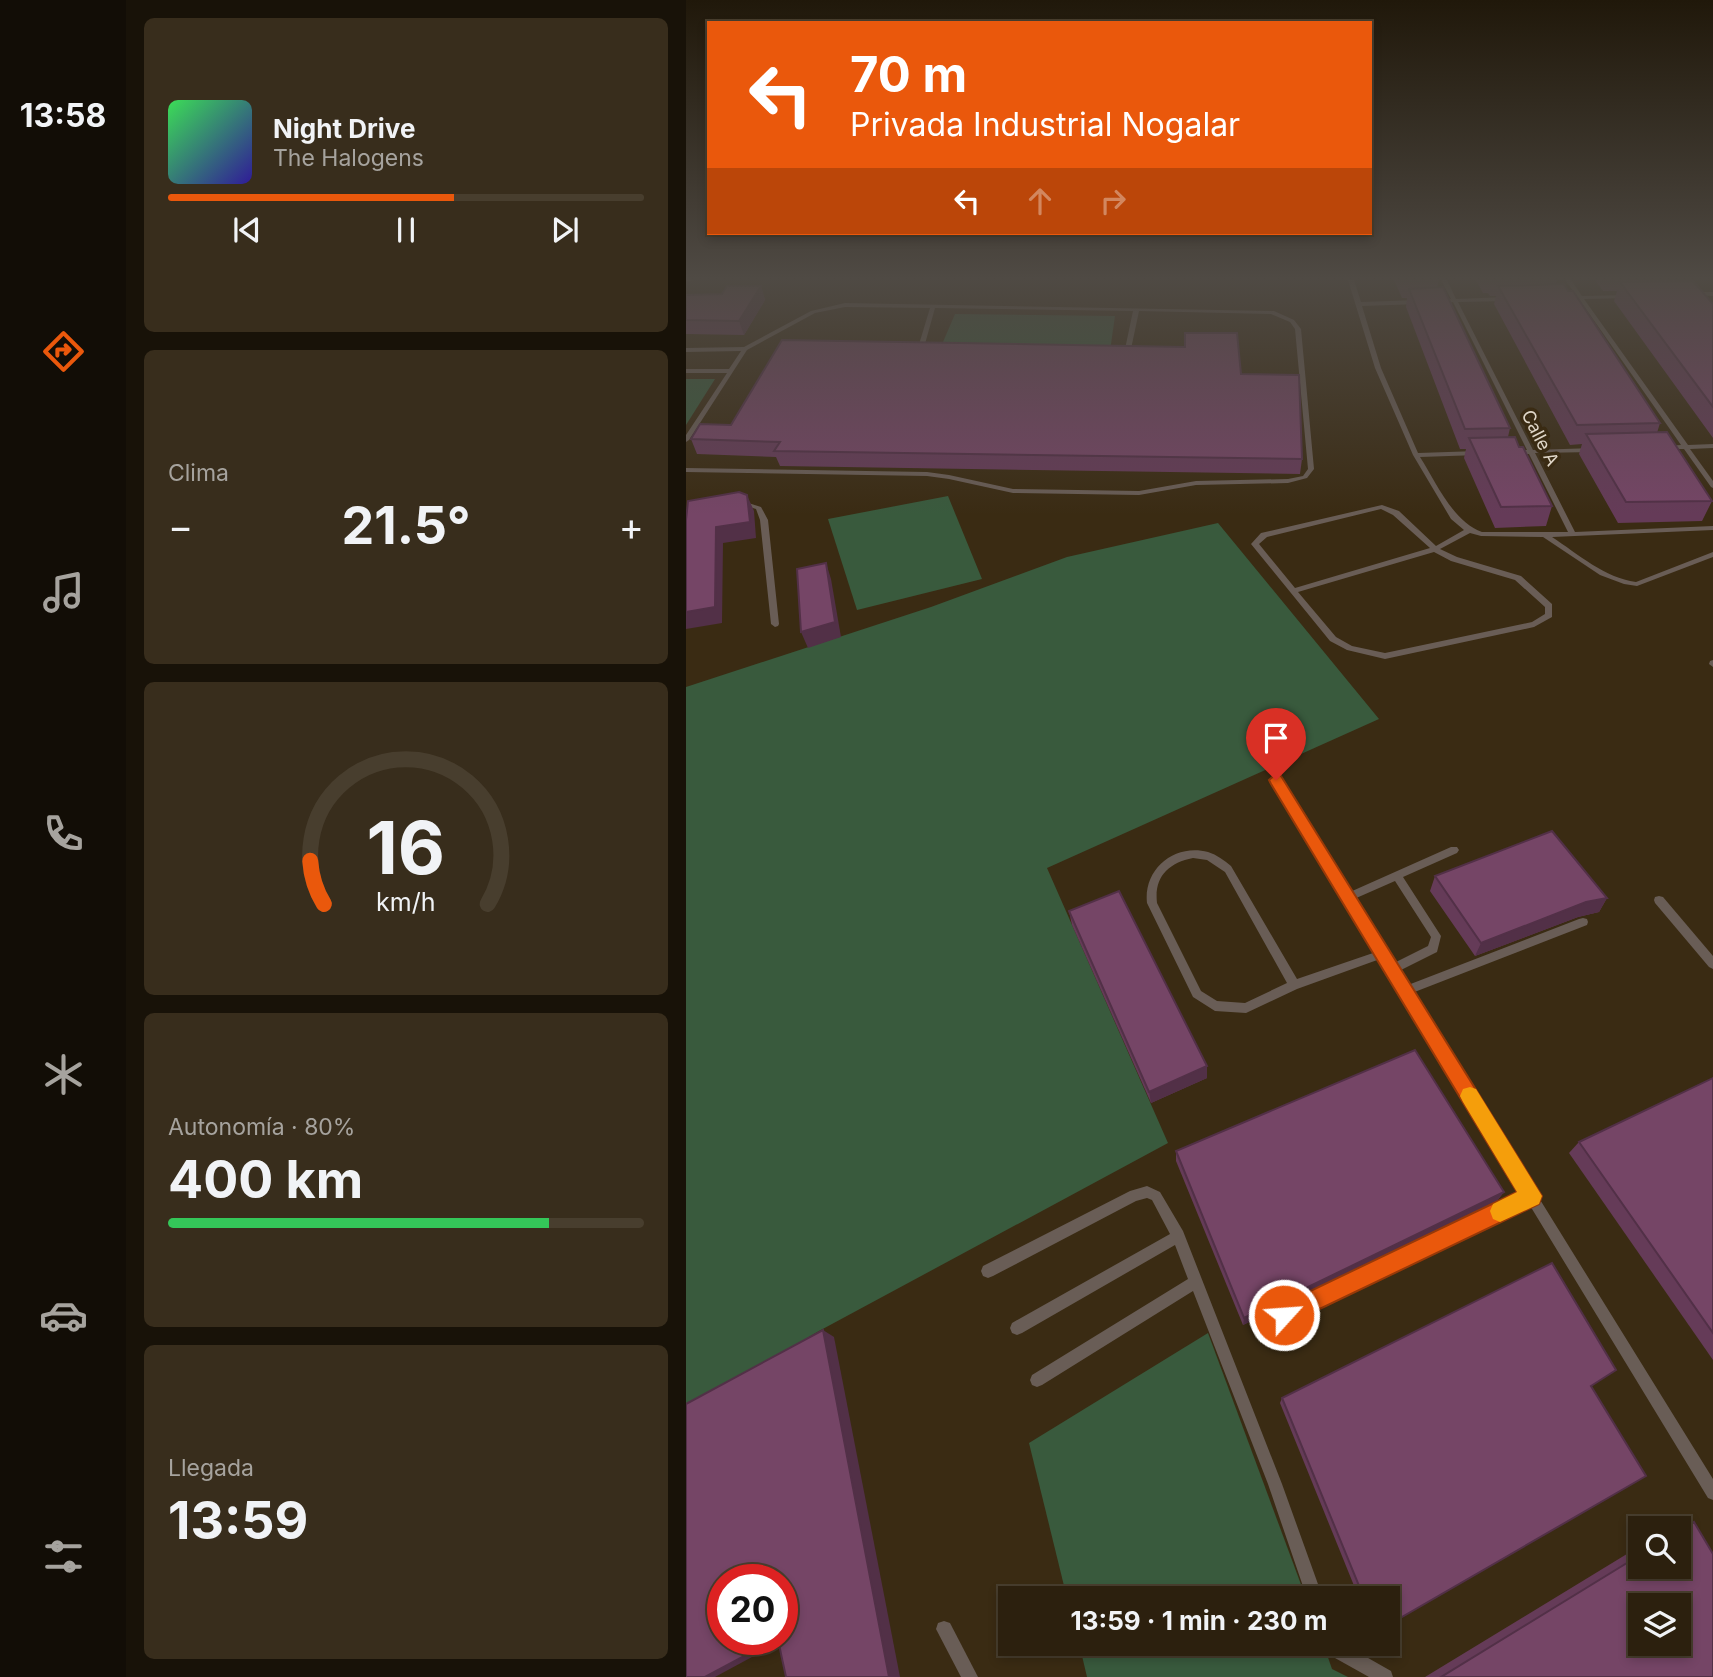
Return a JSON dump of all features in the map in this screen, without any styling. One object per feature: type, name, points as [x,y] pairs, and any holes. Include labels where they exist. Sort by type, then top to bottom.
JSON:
[{"type":"lane","points":[[686,440],[739,358]]},
{"type":"lane","points":[[686,470],[947,475],[992,489],[1013,491],[1139,493],[1196,483],[1288,481],[1308,474],[1311,469],[1301,358]]},
{"type":"lane","points":[[1375,358],[1416,455],[1454,517],[1469,530],[1481,534],[1546,536],[1713,528]]},
{"type":"lane","name":"Calle A","points":[[1483,358],[1573,534]]},
{"type":"lane","points":[[1624,358],[1713,486]]},
{"type":"lane","points":[[686,371],[731,371]]},
{"type":"lane","points":[[1661,448],[1713,446]]},
{"type":"lane","points":[[1506,452],[1609,449]]},
{"type":"lane","points":[[1416,455],[1493,453]]},
{"type":"lane","points":[[734,502],[753,504],[759,508],[764,520],[775,624]]},
{"type":"lane","points":[[1382,507],[1396,513],[1435,549],[1454,559],[1518,578],[1549,606],[1549,615],[1534,624],[1385,656],[1350,648],[1333,639],[1255,544],[1264,535],[1382,507]]},
{"type":"lane","points":[[1293,591],[1435,549],[1469,530]]},
{"type":"lane","points":[[1546,536],[1613,578],[1629,584],[1637,584],[1713,554]]},
{"type":"lane","points":[[1276,780],[1713,1493]]},
{"type":"lane","points":[[1348,897],[1454,850]]},
{"type":"lane","points":[[1294,985],[1228,869],[1217,860],[1203,855],[1188,855],[1165,864],[1153,877],[1149,892],[1152,904],[1197,994],[1215,1006],[1246,1008],[1294,985],[1382,954]]},
{"type":"lane","points":[[1392,970],[1433,949],[1436,936],[1397,876]]},
{"type":"lane","points":[[1659,901],[1713,964]]},
{"type":"lane","points":[[1405,991],[1583,922]]},
{"type":"lane","points":[[988,1271],[1134,1195],[1146,1192],[1156,1196],[1164,1206],[1178,1236],[1275,1484],[1311,1586]]},
{"type":"lane","points":[[1284,1315],[1531,1196]]},
{"type":"lane","points":[[1017,1328],[1178,1236]]},
{"type":"lane","points":[[1037,1380],[1196,1282]]},
{"type":"lane","points":[[944,1629],[970,1677]]},
{"type":"lane","points":[[1349,1656],[1385,1677]]},
{"type":"green space","points":[[686,379],[715,379],[686,425]]},
{"type":"green space","points":[[948,496],[982,579],[857,610],[828,519]]},
{"type":"green space","points":[[1218,523],[1379,719],[1047,868],[1168,1143],[819,1331],[686,1410],[686,687],[931,607],[1067,557]]},
{"type":"green space","points":[[1208,1333],[1302,1586],[1064,1586],[1029,1443]]},
{"type":"green space","points":[[1082,1656],[1328,1656],[1332,1669],[1348,1677],[1087,1677]]},
{"type":"building","points":[[771,358],[1239,358],[1241,374],[1299,375],[1302,459],[774,451],[780,442],[691,439],[700,424],[731,425]]},
{"type":"building","points":[[1437,358],[1477,358],[1510,428],[1465,429]]},
{"type":"building","points":[[1539,358],[1617,358],[1660,423],[1577,425]]},
{"type":"building","points":[[1677,358],[1713,358],[1713,407]]},
{"type":"building","points":[[1667,432],[1712,501],[1626,502],[1586,434]]},
{"type":"building","points":[[1515,437],[1519,447],[1523,447],[1552,506],[1501,507],[1469,438]]},
{"type":"building","points":[[739,492],[747,495],[750,522],[716,527],[715,607],[686,612],[688,501]]},
{"type":"building","points":[[826,563],[835,622],[801,632],[797,569]]},
{"type":"building","points":[[1552,831],[1607,898],[1586,902],[1481,943],[1435,876]]},
{"type":"building","points":[[1119,891],[1207,1066],[1149,1092],[1069,911]]},
{"type":"building","points":[[1415,1050],[1504,1192],[1244,1318],[1176,1151]]},
{"type":"building","points":[[1713,1078],[1713,1333],[1579,1142]]},
{"type":"building","points":[[1552,1263],[1616,1370],[1591,1386],[1646,1476],[1400,1618],[1400,1586],[1359,1586],[1282,1398]]},
{"type":"building","points":[[823,1330],[889,1677],[786,1677],[781,1655],[798,1655],[798,1564],[707,1564],[707,1655],[746,1655],[705,1677],[686,1677],[686,1404]]},
{"type":"building","points":[[1694,1522],[1713,1554],[1713,1677],[1441,1677],[1628,1562],[1628,1579],[1691,1579],[1691,1524]]},
{"type":"slow traffic","points":[[1470,1096],[1531,1196],[1500,1211]]},
{"type":"route","points":[[1276,780],[1531,1196],[1284,1315]]}]
